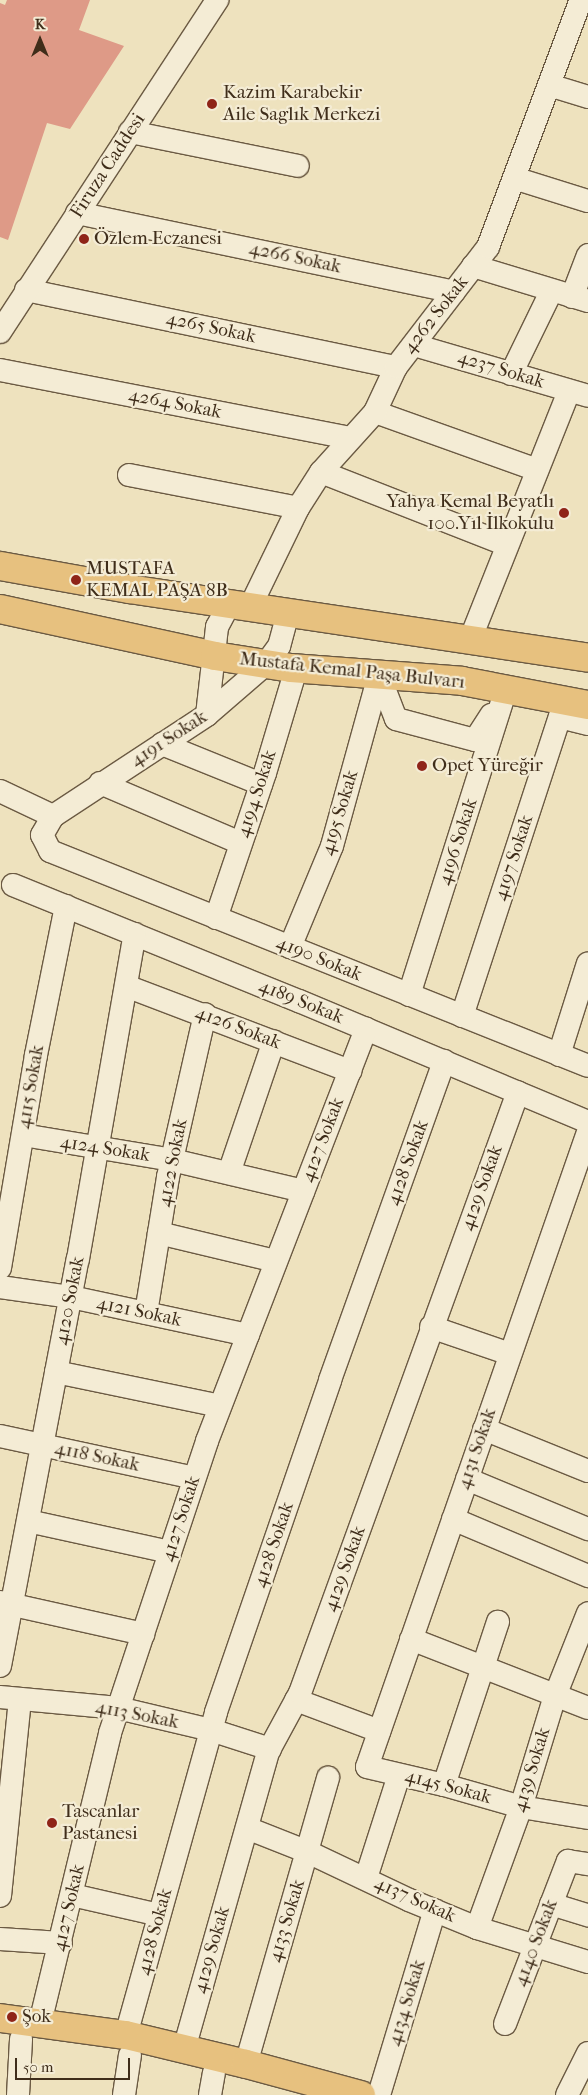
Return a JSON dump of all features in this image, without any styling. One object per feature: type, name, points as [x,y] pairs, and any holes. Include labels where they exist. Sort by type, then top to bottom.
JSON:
[{"type":"main road","points":[[0,566],[239,606],[588,658]]},
{"type":"main road","name":"Mustafa Kemal Paşa Bulvarı","points":[[0,609],[215,656],[296,669],[462,681],[506,689],[571,707]]},
{"type":"main road","points":[[0,2018],[20,2033],[184,2049],[361,2095]]},
{"type":"main road","points":[[128,2045],[212,2084],[300,2095]]},
{"type":"street","name":"Firuza Caddesi","points":[[0,332],[216,0]]},
{"type":"street","name":"4262 Sokak","points":[[207,714],[217,627],[239,606],[320,472],[375,412],[396,367],[488,247],[581,0]]},
{"type":"street","points":[[549,85],[588,97]]},
{"type":"street","points":[[130,132],[298,166]]},
{"type":"street","points":[[514,178],[588,201]]},
{"type":"street","name":"4266 Sokak","points":[[77,213],[454,292]]},
{"type":"street","points":[[511,374],[571,296],[588,255]]},
{"type":"street","points":[[473,266],[571,296]]},
{"type":"street","name":"4265 Sokak","points":[[26,290],[396,367]]},
{"type":"street","name":"4237 Sokak","points":[[414,344],[578,393]]},
{"type":"street","name":"4264 Sokak","points":[[0,370],[350,438]]},
{"type":"street","points":[[470,640],[537,470],[578,393]]},
{"type":"street","points":[[375,412],[537,470]]},
{"type":"street","points":[[320,472],[507,545]]},
{"type":"street","points":[[129,476],[298,508]]},
{"type":"street","name":"4191 Sokak","points":[[53,816],[100,783],[207,714],[266,664],[279,646],[288,613]]},
{"type":"street","name":"4194 Sokak","points":[[216,918],[261,784],[296,669]]},
{"type":"street","points":[[379,675],[396,719],[475,740],[506,689]]},
{"type":"street","name":"4195 Sokak","points":[[290,948],[332,846],[379,675]]},
{"type":"street","name":"4196 Sokak","points":[[409,995],[506,689]]},
{"type":"street","points":[[571,707],[588,724]]},
{"type":"street","name":"4197 Sokak","points":[[462,1016],[571,707]]},
{"type":"street","points":[[162,744],[261,784]]},
{"type":"street","points":[[100,783],[241,843]]},
{"type":"street","points":[[0,791],[53,816]]},
{"type":"street","name":"4190 Sokak","points":[[53,816],[42,835],[50,851],[588,1066]]},
{"type":"street","name":"4189 Sokak","points":[[13,885],[588,1122]]},
{"type":"street","name":"4115 Sokak","points":[[0,1268],[36,1055],[66,906]]},
{"type":"street","name":"4120 Sokak","points":[[0,1666],[6,1603],[28,1521],[71,1298],[135,934]]},
{"type":"street","points":[[559,1055],[588,963]]},
{"type":"street","name":"4126 Sokak","points":[[126,986],[205,1014],[350,1071]]},
{"type":"street","name":"4122 Sokak","points":[[146,1313],[172,1160],[205,1014]]},
{"type":"street","name":"4127 Sokak","points":[[18,2095],[20,2033],[61,1943],[110,1732],[194,1478],[220,1406],[366,1029]]},
{"type":"street","points":[[229,1174],[274,1042]]},
{"type":"street","name":"4128 Sokak","points":[[124,2095],[128,2045],[159,1915],[211,1730],[330,1380],[444,1062]]},
{"type":"street","name":"4129 Sokak","points":[[184,2049],[270,1749],[296,1700],[339,1588],[431,1327],[518,1092]]},
{"type":"street","name":"4131 Sokak","points":[[367,1767],[510,1354],[581,1177],[588,1132]]},
{"type":"street","name":"4124 Sokak","points":[[23,1135],[172,1160],[304,1191]]},
{"type":"street","points":[[159,1233],[276,1261]]},
{"type":"street","name":"4121 Sokak","points":[[0,1287],[71,1298],[248,1335]]},
{"type":"street","points":[[431,1327],[510,1354]]},
{"type":"street","points":[[56,1372],[220,1406]]},
{"type":"street","points":[[484,1429],[588,1471]]},
{"type":"street","name":"4118 Sokak","points":[[0,1436],[194,1478]]},
{"type":"street","points":[[467,1479],[588,1529]]},
{"type":"street","points":[[453,1519],[588,1576]]},
{"type":"street","points":[[28,1521],[170,1552]]},
{"type":"street","points":[[6,1603],[143,1634]]},
{"type":"street","name":"4139 Sokak","points":[[477,1928],[521,1807],[555,1696],[588,1613]]},
{"type":"street","points":[[444,1785],[498,1622]]},
{"type":"street","points":[[411,1639],[588,1708]]},
{"type":"street","points":[[0,1896],[10,1698]]},
{"type":"street","name":"4113 Sokak","points":[[10,1698],[118,1708],[211,1730],[270,1749]]},
{"type":"street","points":[[296,1700],[379,1731]]},
{"type":"street","name":"4145 Sokak","points":[[367,1767],[444,1785],[521,1807],[587,1814]]},
{"type":"street","points":[[366,1878],[399,1774]]},
{"type":"street","name":"4133 Sokak","points":[[246,2064],[328,1778]]},
{"type":"street","name":"4137 Sokak","points":[[246,1828],[308,1852],[409,1900],[477,1928],[588,1962]]},
{"type":"street","name":"4140 Sokak","points":[[505,2024],[551,1904],[578,1863]]},
{"type":"street","points":[[72,1896],[159,1915]]},
{"type":"street","points":[[551,1904],[588,1915]]},
{"type":"street","name":"4134 Sokak","points":[[379,2095],[435,1910]]},
{"type":"street","points":[[0,1939],[61,1943]]},
{"type":"street","points":[[567,2095],[588,2053]]},
{"type":"building","points":[[7,0],[90,0],[79,30],[124,46],[70,129],[47,123],[8,240],[0,237],[0,3],[5,5]]},
{"type":"place","name":"Kazim Karabekir Aile Saglık Merkezi","points":[[212,104]]},
{"type":"place","name":"Özlem Eczanesi","points":[[84,239]]},
{"type":"place","name":"Yahya Kemal Beyatlı 100.Yıl İlkokulu","points":[[564,513]]},
{"type":"place","name":"MUSTAFA KEMAL PAŞA 8B","points":[[76,580]]},
{"type":"place","name":"Opet Yüreğir","points":[[422,766]]},
{"type":"place","name":"Tascanlar Pastanesi","points":[[52,1823]]},
{"type":"place","name":"Şok","points":[[12,2017]]}]
